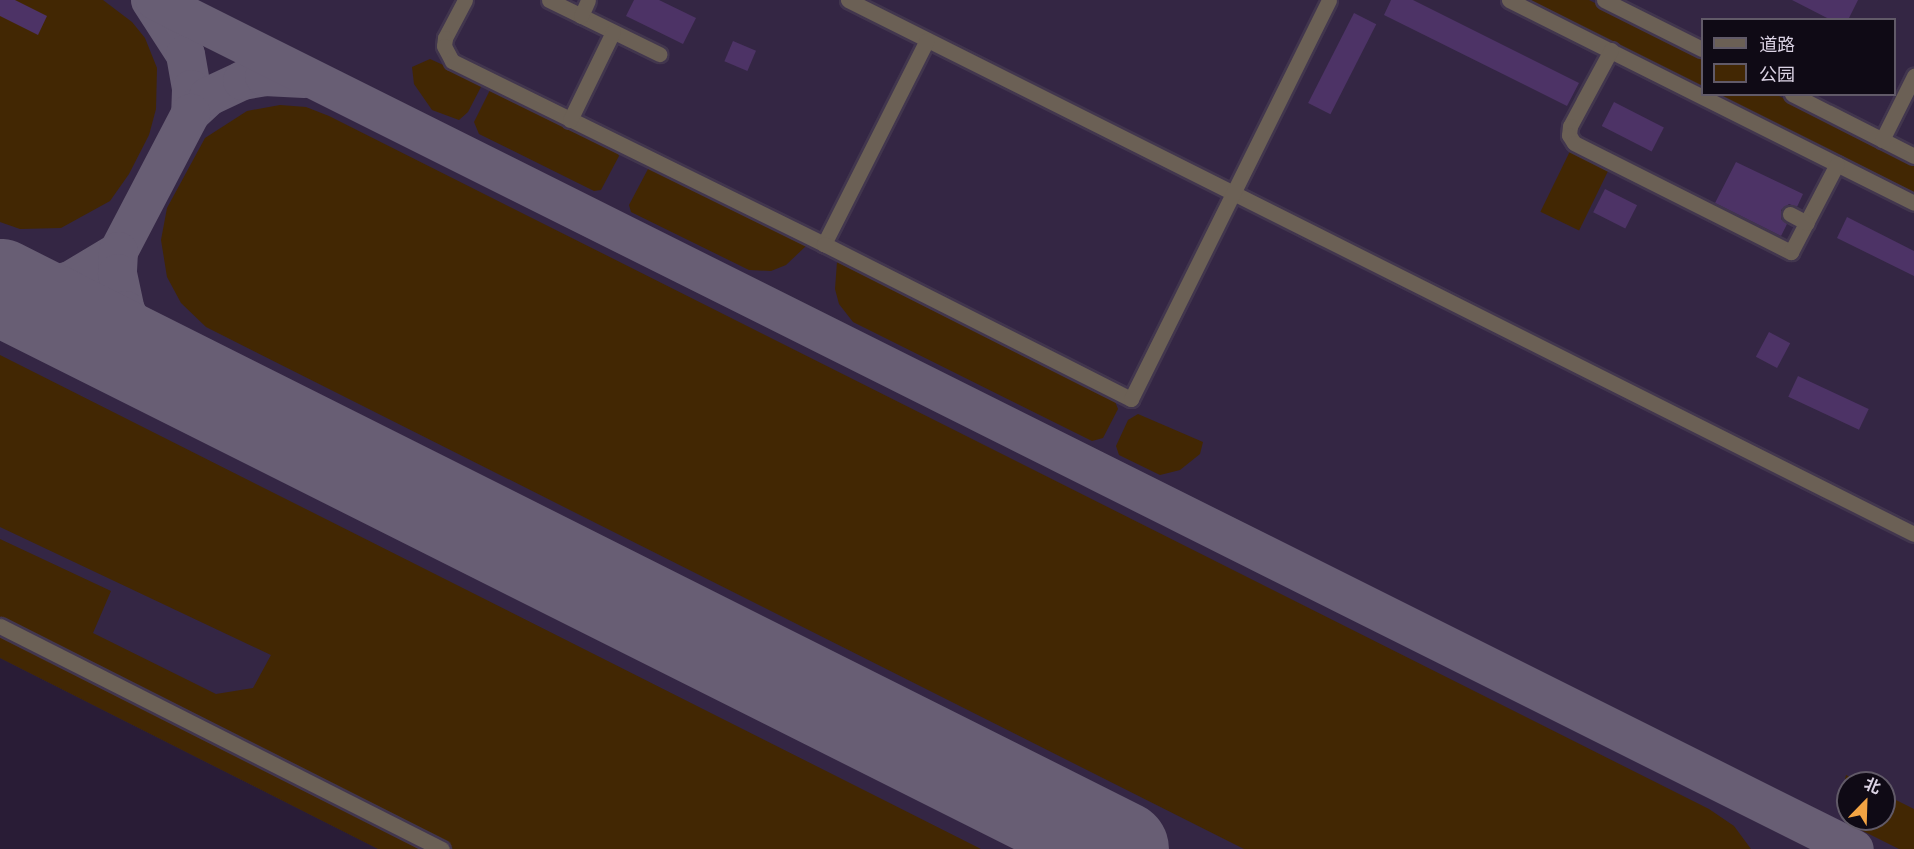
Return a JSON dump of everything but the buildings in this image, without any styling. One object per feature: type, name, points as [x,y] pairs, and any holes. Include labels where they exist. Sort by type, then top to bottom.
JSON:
[{"type":"lane","points":[[465,0],[445,38],[444,46],[452,61],[824,244],[1131,399],[1329,0]]},
{"type":"lane","points":[[549,0],[659,54]]},
{"type":"lane","points":[[581,16],[588,0]]},
{"type":"lane","points":[[848,0],[1914,534]]},
{"type":"lane","points":[[1509,0],[1701,95]]},
{"type":"lane","points":[[1604,0],[1701,48]]},
{"type":"lane","points":[[570,120],[614,32]]},
{"type":"lane","points":[[824,244],[927,40]]},
{"type":"lane","points":[[1611,50],[1570,126],[1569,135],[1574,143],[1791,252],[1838,164]]},
{"type":"lane","points":[[1882,140],[1914,76]]},
{"type":"lane","points":[[1703,96],[1914,203]]},
{"type":"lane","points":[[1796,96],[1914,156]]},
{"type":"lane","points":[[1790,214],[1807,223]]},
{"type":"lane","points":[[0,626],[442,849]]},
{"type":"shaded area","points":[[0,0],[1914,0],[1914,849],[378,849],[0,658]]},
{"type":"green space","points":[[0,0],[103,0],[132,22],[145,38],[157,68],[156,109],[149,135],[129,174],[110,201],[61,228],[20,229],[0,222]]},
{"type":"green space","points":[[1524,0],[1589,0],[1701,56],[1701,88]]},
{"type":"green space","points":[[430,59],[483,83],[468,112],[459,120],[432,110],[414,84],[412,67]]},
{"type":"green space","points":[[491,88],[617,151],[619,156],[601,190],[594,191],[479,134],[474,122]]},
{"type":"green space","points":[[1715,96],[1779,96],[1914,163],[1914,195]]},
{"type":"green space","points":[[280,105],[306,107],[329,116],[1709,809],[1734,826],[1751,849],[1244,849],[206,327],[181,303],[167,277],[161,240],[167,208],[205,138],[247,111]]},
{"type":"green space","points":[[1572,147],[1611,166],[1579,231],[1540,212]]},
{"type":"green space","points":[[648,169],[806,246],[786,265],[771,271],[749,270],[631,212],[629,205]]},
{"type":"green space","points":[[837,262],[1114,399],[1118,409],[1103,438],[1092,441],[853,322],[839,304],[835,289]]},
{"type":"green space","points":[[0,355],[981,849],[453,849],[0,623],[0,539],[111,591],[93,633],[216,694],[253,688],[271,655],[0,527]]},
{"type":"green space","points":[[1138,414],[1203,442],[1200,454],[1180,470],[1160,475],[1119,455],[1116,446],[1128,420]]},
{"type":"green space","points":[[0,633],[429,849],[378,849],[0,658]]},
{"type":"green space","points":[[1896,800],[1914,809],[1914,849],[1899,849],[1863,831],[1896,831]]},
{"type":"taxiway","points":[[150,0],[185,54],[191,89],[190,113],[208,96],[242,80],[264,76],[304,78]]},
{"type":"taxiway","points":[[155,0],[1854,849]]},
{"type":"taxiway","points":[[118,251],[190,113]]},
{"type":"taxiway","points":[[0,286],[50,285],[70,280],[118,251],[117,273],[125,310],[135,329],[173,374]]},
{"type":"runway","points":[[0,287],[1121,849]]}]
